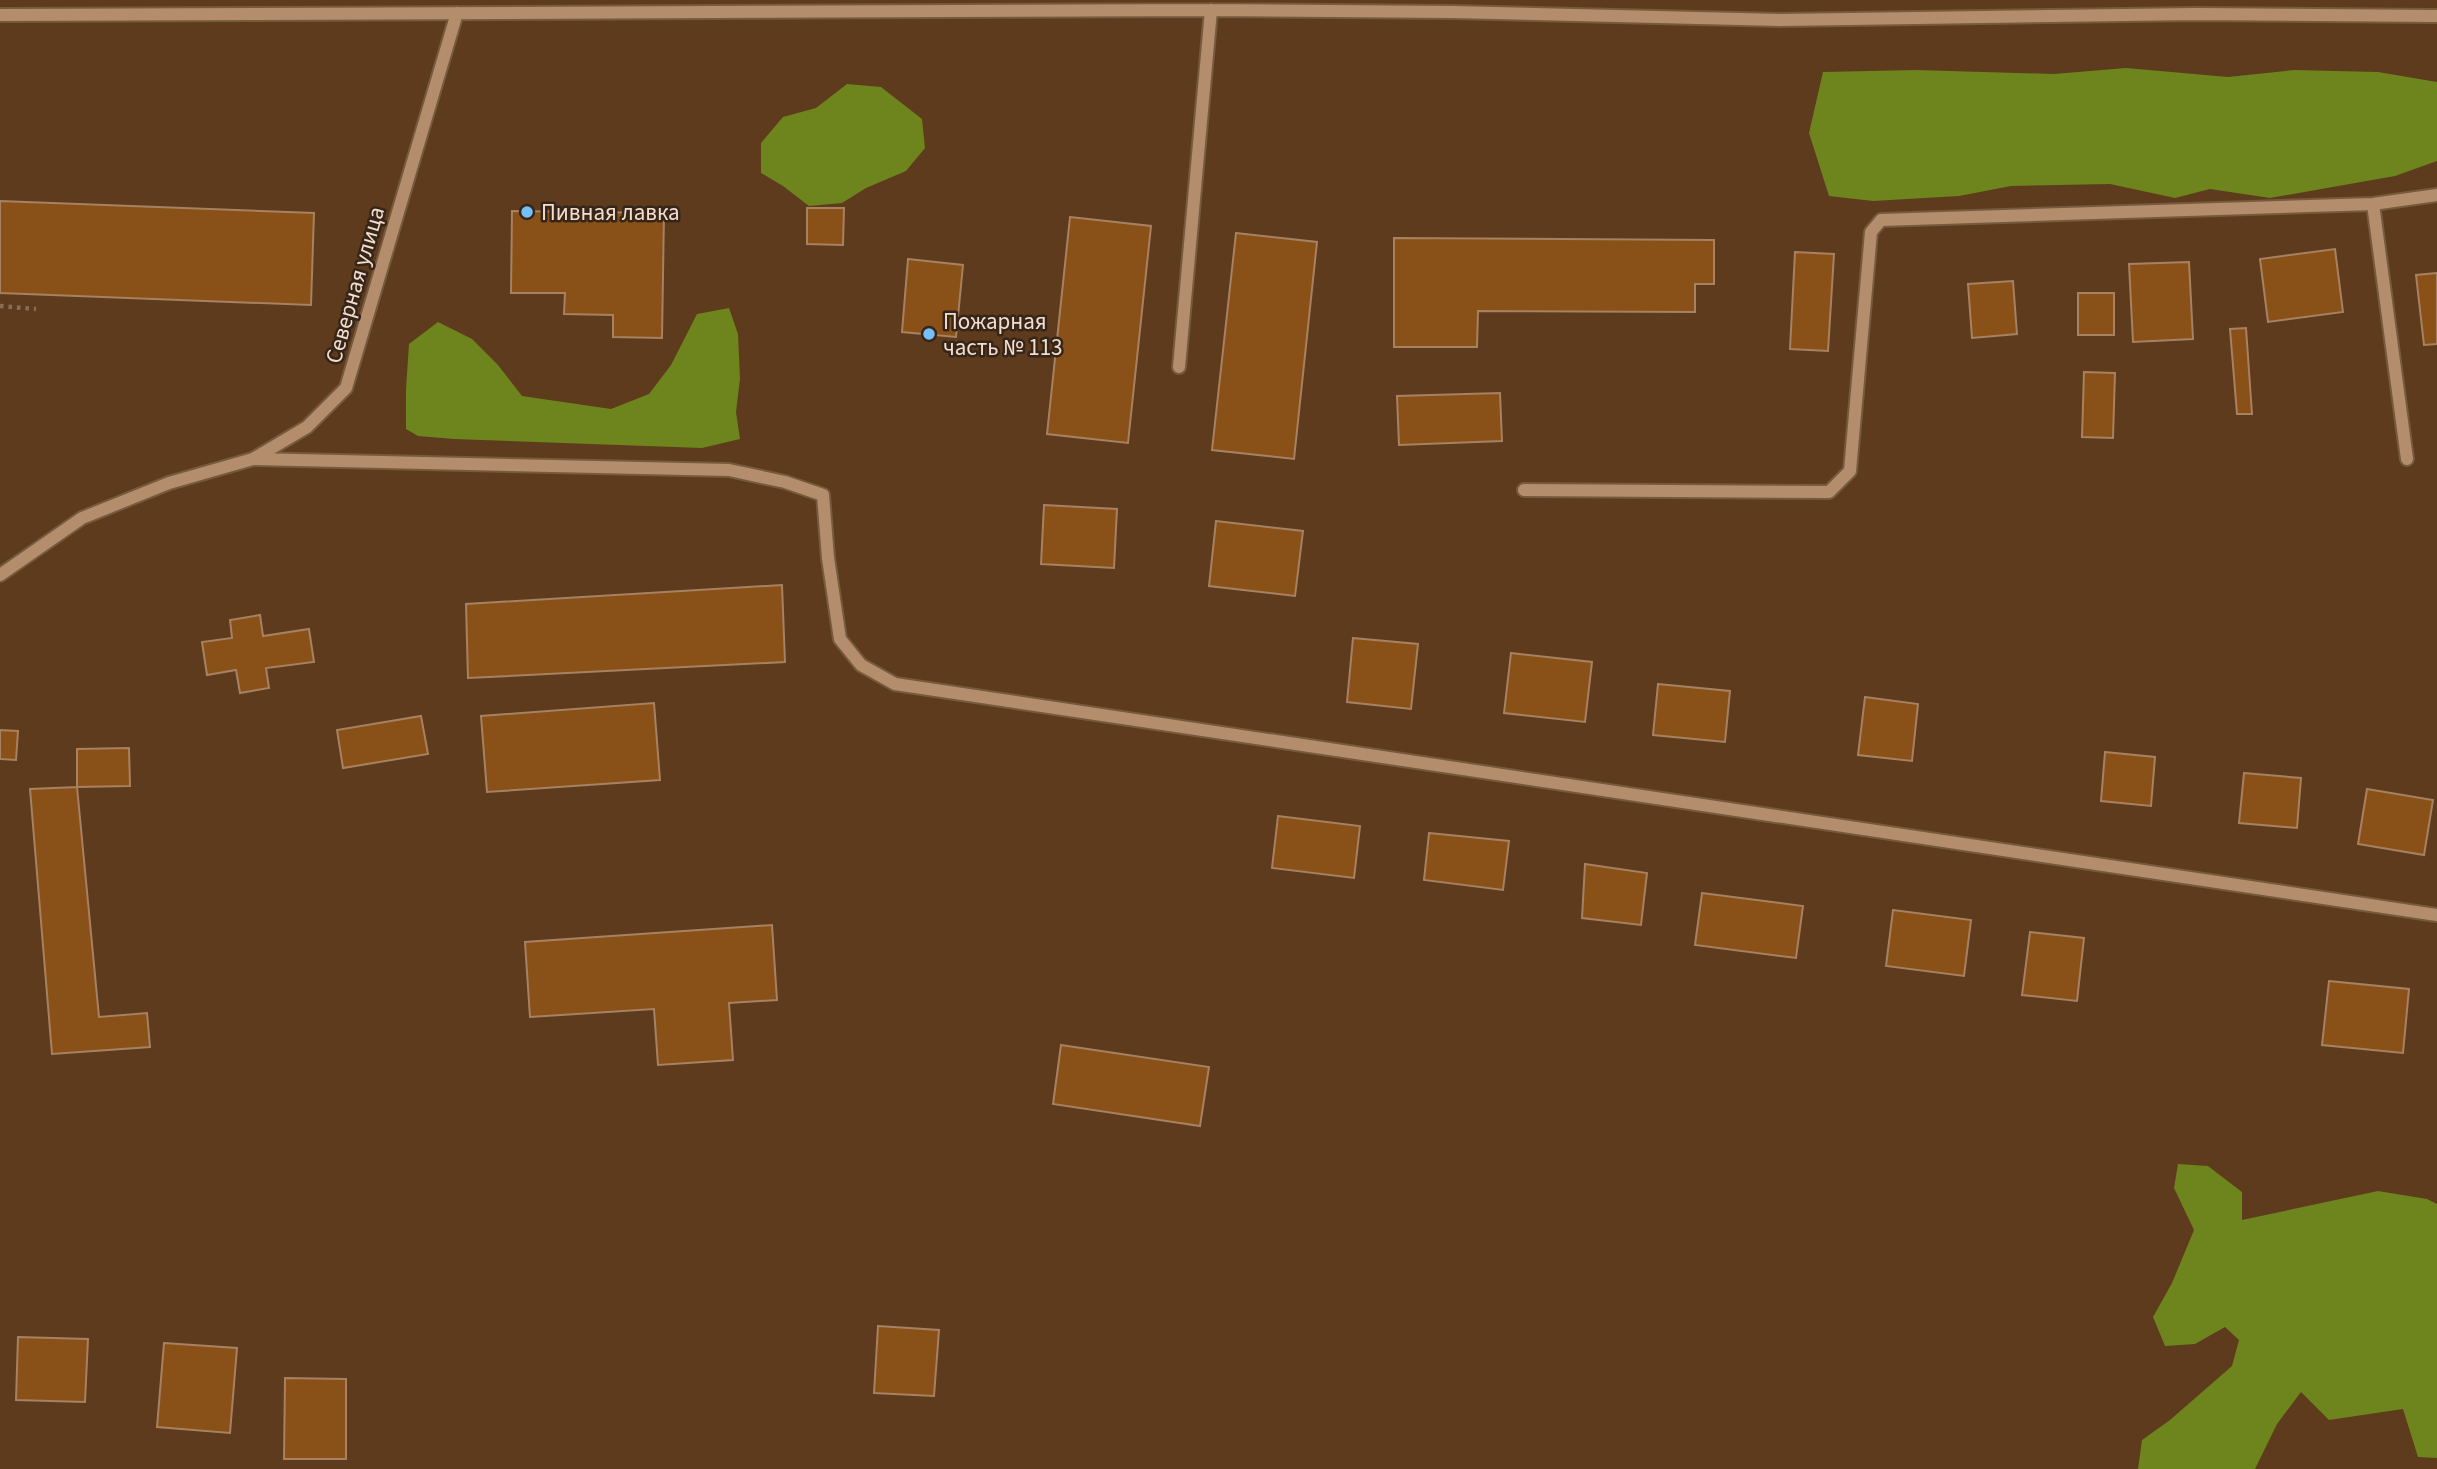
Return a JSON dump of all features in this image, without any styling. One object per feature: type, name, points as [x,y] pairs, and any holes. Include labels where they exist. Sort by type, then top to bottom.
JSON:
[{"type":"street","points":[[1179,367],[1211,10]]},
{"type":"street","points":[[0,15],[1211,10],[1453,12],[1780,20],[2196,14],[2437,16]]},
{"type":"street","name":"Северная улица","points":[[0,575],[82,518],[169,483],[253,459],[307,427],[346,388],[457,13]]},
{"type":"street","points":[[1524,490],[1829,492],[1850,471],[1871,232],[1881,220],[2373,204],[2437,195]]},
{"type":"street","points":[[2373,204],[2407,459]]},
{"type":"street","points":[[253,459],[729,470],[785,482],[823,495],[828,558],[840,639],[861,665],[895,684],[2437,915]]},
{"type":"path","points":[[0,306],[36,309]]},
{"type":"green space","points":[[2126,68],[2228,77],[2294,70],[2378,72],[2437,82],[2437,161],[2395,176],[2270,198],[2210,189],[2175,198],[2110,184],[2011,186],[1959,196],[1873,201],[1829,196],[1809,133],[1823,72],[1916,70],[2054,74]]},
{"type":"green space","points":[[847,84],[881,87],[922,119],[925,148],[906,171],[866,188],[842,203],[809,206],[761,173],[761,143],[783,117],[816,108]]},
{"type":"green space","points":[[729,308],[738,334],[740,379],[736,412],[740,439],[702,448],[454,439],[418,436],[406,429],[409,344],[438,322],[472,339],[498,365],[522,396],[611,409],[649,394],[671,365],[697,314]]},
{"type":"green space","points":[[2178,1164],[2208,1166],[2242,1192],[2242,1220],[2378,1191],[2427,1199],[2437,1204],[2437,1458],[2418,1457],[2403,1409],[2329,1420],[2301,1392],[2277,1424],[2255,1469],[2138,1469],[2142,1440],[2170,1420],[2232,1366],[2239,1340],[2225,1327],[2195,1344],[2165,1346],[2153,1317],[2172,1283],[2194,1230],[2174,1188]]},
{"type":"building","points":[[0,201],[314,213],[311,305],[0,293]]},
{"type":"building","points":[[807,208],[844,208],[843,245],[807,244]]},
{"type":"building","points":[[512,211],[664,213],[662,338],[613,337],[613,315],[564,314],[565,293],[511,293]]},
{"type":"building","points":[[1070,217],[1151,226],[1128,443],[1047,434]]},
{"type":"building","points":[[1236,233],[1317,242],[1294,459],[1212,450]]},
{"type":"building","points":[[1394,238],[1714,240],[1714,284],[1695,284],[1695,312],[1478,311],[1477,347],[1394,347]]},
{"type":"building","points":[[2335,249],[2343,312],[2268,322],[2260,259]]},
{"type":"building","points":[[1795,252],[1834,254],[1828,351],[1790,349]]},
{"type":"building","points":[[908,259],[963,265],[956,337],[902,332]]},
{"type":"building","points":[[2189,262],[2193,339],[2133,342],[2129,264]]},
{"type":"building","points":[[2437,273],[2437,344],[2424,345],[2416,275]]},
{"type":"building","points":[[2013,281],[2017,334],[1972,338],[1968,284]]},
{"type":"building","points":[[2078,293],[2114,293],[2114,335],[2078,335]]},
{"type":"building","points":[[2246,328],[2252,414],[2237,414],[2230,329]]},
{"type":"building","points":[[2084,372],[2115,373],[2113,438],[2082,437]]},
{"type":"building","points":[[1500,393],[1502,441],[1399,445],[1397,396]]},
{"type":"building","points":[[1044,505],[1117,509],[1114,568],[1041,564]]},
{"type":"building","points":[[1216,521],[1303,531],[1295,596],[1209,586]]},
{"type":"building","points":[[782,585],[785,662],[468,678],[466,604]]},
{"type":"building","points":[[260,615],[263,636],[309,629],[314,662],[266,668],[269,688],[240,693],[236,670],[207,675],[202,642],[232,638],[230,620]]},
{"type":"building","points":[[1353,638],[1418,644],[1411,709],[1347,702]]},
{"type":"building","points":[[1511,653],[1592,662],[1585,722],[1504,713]]},
{"type":"building","points":[[1658,684],[1730,691],[1725,742],[1653,735]]},
{"type":"building","points":[[1865,697],[1918,704],[1912,761],[1858,755]]},
{"type":"building","points":[[654,703],[660,780],[487,792],[481,716]]},
{"type":"building","points":[[421,716],[428,754],[343,768],[337,730]]},
{"type":"building","points":[[0,730],[18,731],[16,760],[0,759]]},
{"type":"building","points":[[129,748],[130,786],[77,787],[77,749]]},
{"type":"building","points":[[2105,752],[2155,757],[2151,806],[2101,801]]},
{"type":"building","points":[[2244,773],[2301,778],[2297,828],[2239,823]]},
{"type":"building","points":[[77,787],[99,1017],[147,1013],[150,1047],[52,1054],[30,789]]},
{"type":"building","points":[[2367,789],[2433,800],[2424,855],[2358,844]]},
{"type":"building","points":[[1278,816],[1360,826],[1354,878],[1272,868]]},
{"type":"building","points":[[1429,833],[1509,841],[1503,890],[1424,880]]},
{"type":"building","points":[[1585,864],[1647,873],[1641,925],[1582,918]]},
{"type":"building","points":[[1702,893],[1803,906],[1796,958],[1695,945]]},
{"type":"building","points":[[1893,910],[1971,920],[1964,976],[1886,966]]},
{"type":"building","points":[[772,925],[777,1000],[729,1003],[733,1060],[658,1065],[654,1009],[530,1017],[525,942]]},
{"type":"building","points":[[2030,932],[2084,938],[2077,1001],[2022,995]]},
{"type":"building","points":[[2329,981],[2409,989],[2403,1053],[2322,1045]]},
{"type":"building","points":[[1061,1045],[1209,1067],[1200,1126],[1053,1104]]},
{"type":"building","points":[[878,1326],[939,1330],[934,1396],[874,1393]]},
{"type":"building","points":[[18,1337],[88,1339],[85,1402],[16,1400]]},
{"type":"building","points":[[164,1343],[237,1348],[230,1433],[157,1427]]},
{"type":"building","points":[[285,1378],[346,1379],[346,1459],[284,1459]]},
{"type":"place","name":"Пивная лавка","points":[[527,212]]},
{"type":"place","name":"Пожарная часть № 113","points":[[929,334]]}]
